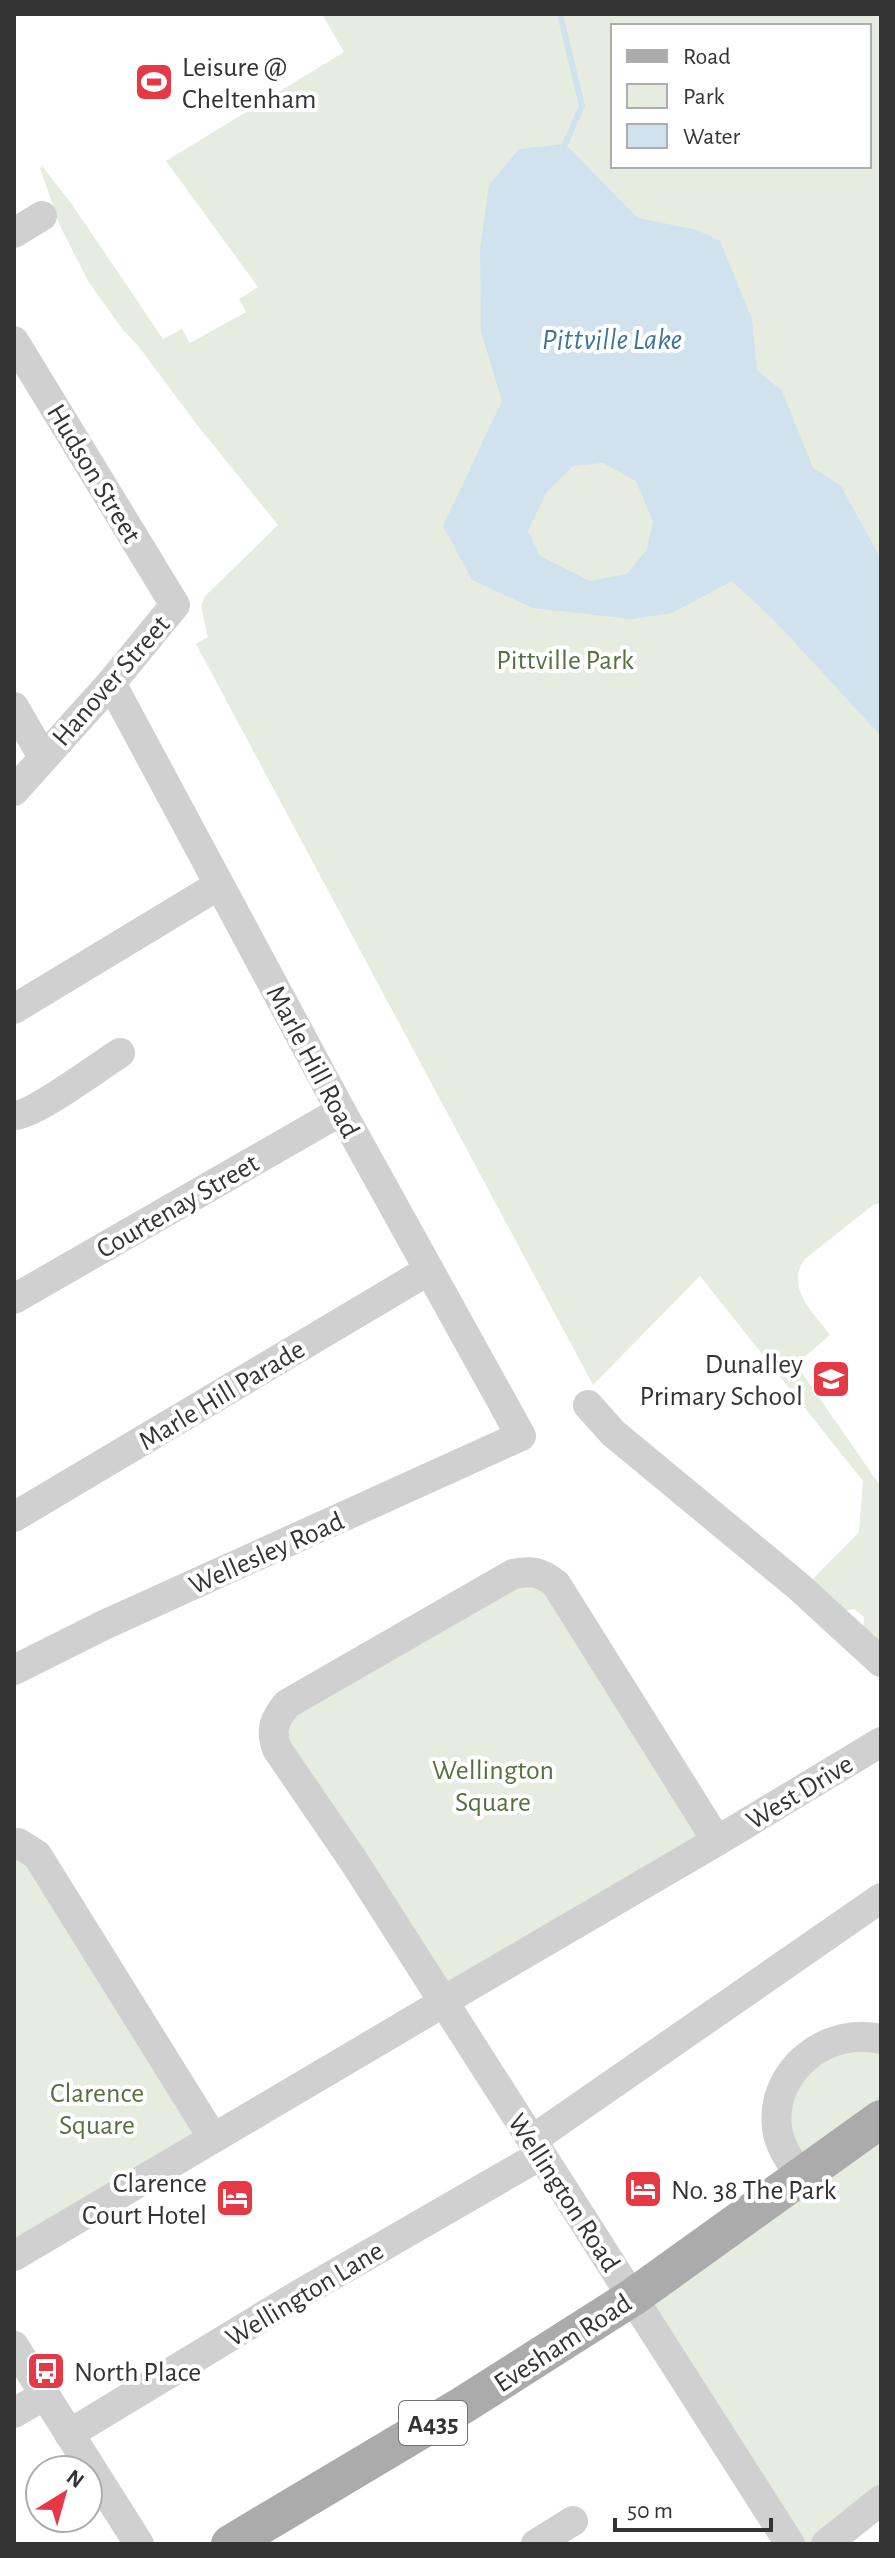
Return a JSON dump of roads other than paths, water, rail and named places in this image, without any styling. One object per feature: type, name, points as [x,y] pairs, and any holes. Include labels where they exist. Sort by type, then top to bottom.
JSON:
[{"type":"main road","name":"Evesham Road","points":[[230,2544],[463,2405],[633,2297],[881,2119]]},
{"type":"street","points":[[14,233],[42,216]]},
{"type":"street","name":"Hudson Street","points":[[14,341],[175,605]]},
{"type":"street","name":"Hanover Street","points":[[14,791],[111,683],[175,605]]},
{"type":"street","name":"Marle Hill Road","points":[[111,683],[341,1111],[521,1436]]},
{"type":"street","points":[[14,707],[43,757]]},
{"type":"street","points":[[14,1009],[219,885]]},
{"type":"street","points":[[14,1115],[21,1116],[120,1053]]},
{"type":"street","name":"Courtenay Street","points":[[14,1299],[341,1111]]},
{"type":"street","name":"Marle Hill Parade","points":[[14,1517],[429,1270]]},
{"type":"street","points":[[590,1402],[613,1433],[798,1586],[881,1662]]},
{"type":"street","name":"Wellesley Road","points":[[14,1670],[104,1625],[521,1436]]},
{"type":"street","points":[[14,2256],[717,1841],[556,1584],[534,1571],[513,1574],[287,1704],[274,1724],[272,1735],[277,1749],[353,1860],[435,2006]]},
{"type":"street","name":"West Drive","points":[[717,1841],[881,1742]]},
{"type":"street","points":[[14,1844],[18,1843],[37,1855],[213,2138]]},
{"type":"street","name":"Wellington Lane","points":[[69,2434],[536,2148],[881,1898]]},
{"type":"street","name":"Wellington Road","points":[[435,2006],[536,2148],[790,2544]]},
{"type":"street","points":[[801,2177],[778,2137],[777,2126],[779,2101],[792,2072],[813,2051],[832,2040],[848,2036],[881,2039]]},
{"type":"street","points":[[14,2346],[139,2544]]},
{"type":"street","points":[[14,2413],[45,2395]]},
{"type":"street","points":[[826,2544],[881,2500]]},
{"type":"street","points":[[536,2544],[573,2521]]},
{"type":"water","name":"Pittville Lake","points":[[565,144],[638,218],[697,230],[720,241],[752,319],[757,370],[782,391],[813,468],[841,486],[881,559],[881,736],[774,620],[732,581],[672,613],[632,619],[533,608],[472,580],[443,526],[502,401],[481,332],[480,250],[489,185],[519,149]],"holes":[[[603,463],[636,481],[653,522],[647,549],[627,574],[590,581],[540,556],[528,531],[546,493],[573,466]]]},
{"type":"waterway","points":[[560,14],[582,106],[565,144]]},
{"type":"place","name":"Leisure @ Cheltenham","points":[[154,82]]},
{"type":"place","name":"Dunalley Primary School","points":[[831,1379]]},
{"type":"place","name":"No. 38 The Park","points":[[643,2189]]},
{"type":"place","name":"Clarence Court Hotel","points":[[235,2198]]},
{"type":"place","name":"North Place","points":[[46,2371]]},
{"type":"park label","name":"Pittville Park","points":[[565,659]]},
{"type":"park label","name":"Wellington Square","points":[[493,1785]]},
{"type":"park label","name":"Clarence Square","points":[[97,2108]]}]
